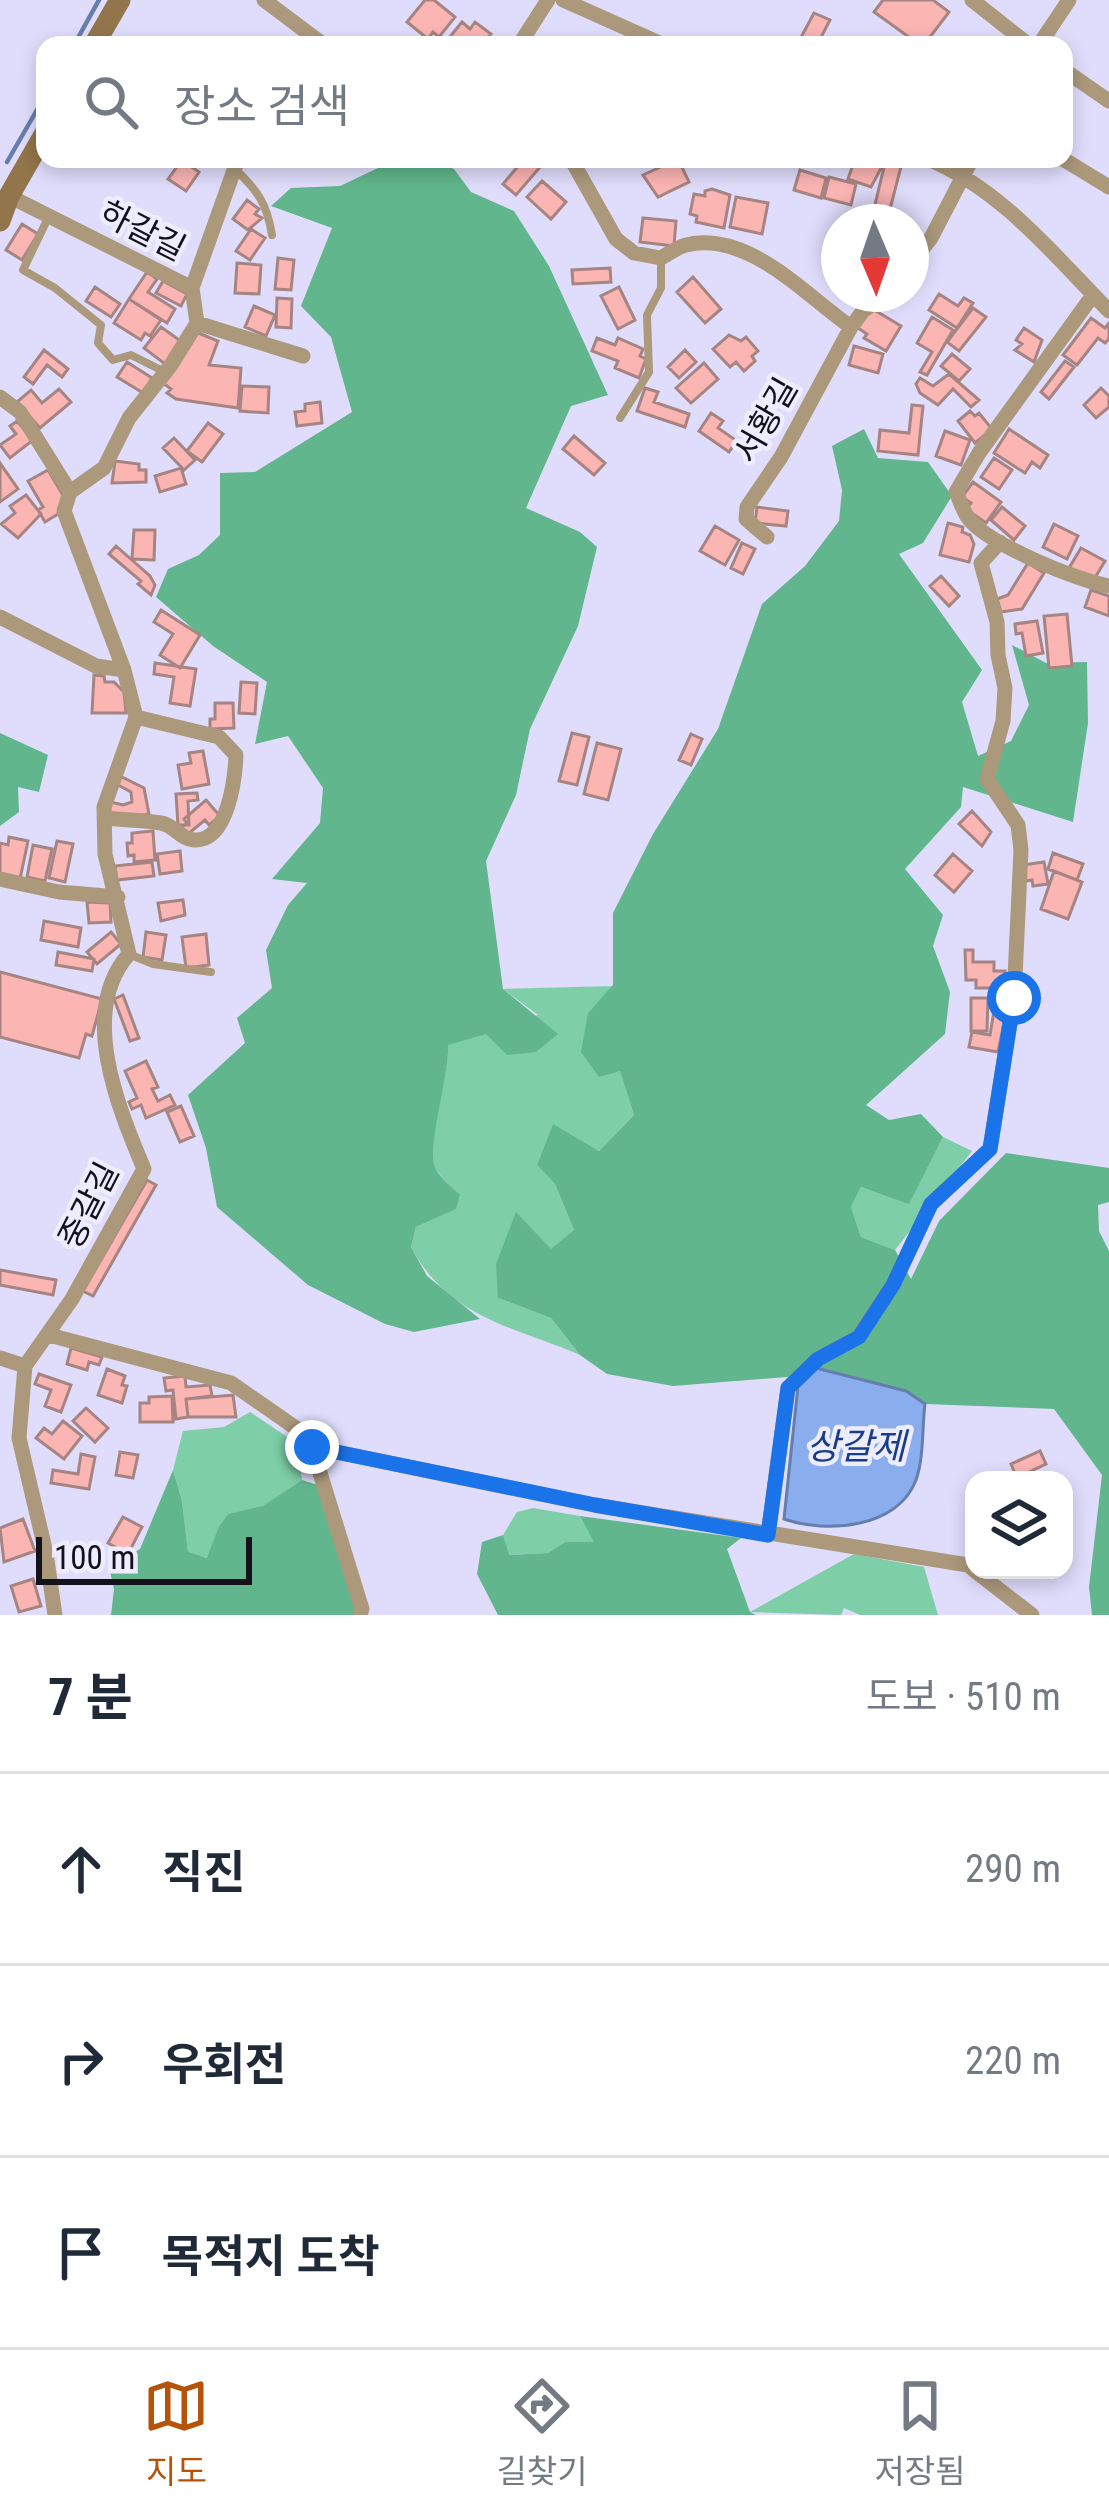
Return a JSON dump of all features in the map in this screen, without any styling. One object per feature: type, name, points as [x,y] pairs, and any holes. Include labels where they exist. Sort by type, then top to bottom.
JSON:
[{"type":"main road","points":[[99,36],[119,0]]},
{"type":"main road","points":[[0,221],[36,149]]},
{"type":"street","points":[[264,0],[312,36]]},
{"type":"street","points":[[525,36],[548,0]]},
{"type":"street","points":[[563,0],[644,36]]},
{"type":"street","points":[[972,0],[1018,36]]},
{"type":"street","points":[[1045,36],[1069,0]]},
{"type":"street","points":[[1073,76],[1109,101]]},
{"type":"street","points":[[1073,165],[1109,188]]},
{"type":"street","name":"하갈길","points":[[9,196],[192,288],[235,168]]},
{"type":"street","points":[[576,168],[616,239],[634,253],[661,258],[686,244],[730,245],[760,259],[851,327]]},
{"type":"street","points":[[929,240],[967,168]]},
{"type":"street","points":[[970,168],[1109,311]]},
{"type":"street","points":[[129,954],[105,854],[104,807],[136,717],[124,670],[64,511],[70,493],[104,468],[129,418],[197,323],[192,288]]},
{"type":"street","points":[[1093,295],[956,492],[970,521],[1000,542],[1052,568],[1109,586]]},
{"type":"street","name":"서황길","points":[[767,537],[746,519],[747,507],[781,457],[862,312]]},
{"type":"street","points":[[197,323],[303,356]]},
{"type":"street","points":[[0,397],[20,412],[70,493]]},
{"type":"street","points":[[768,1535],[788,1388],[818,1359],[859,1337],[893,1285],[931,1204],[990,1149],[1014,998],[1012,962],[1021,886],[1018,825],[987,779],[1003,721],[1005,688],[998,622],[981,563],[1000,542]]},
{"type":"street","points":[[0,616],[97,666],[124,670]]},
{"type":"street","points":[[104,818],[168,824],[186,839],[201,840],[212,832],[235,790],[236,755],[219,737],[136,717]]},
{"type":"street","points":[[0,880],[58,892],[118,897]]},
{"type":"street","name":"중갈길","points":[[25,1366],[49,1335],[144,1169],[126,1127],[106,1045],[112,973],[129,954]]},
{"type":"street","points":[[49,1335],[231,1383],[303,1433],[312,1447],[360,1615]]},
{"type":"street","points":[[0,1358],[25,1366],[19,1438],[55,1615]]},
{"type":"street","points":[[312,1447],[595,1505],[965,1566]]},
{"type":"street","points":[[988,1579],[1032,1615]]},
{"type":"lane","points":[[239,168],[268,208],[272,235]]},
{"type":"lane","points":[[49,216],[22,270],[55,288],[101,325],[98,343],[113,360],[131,356],[166,372]]},
{"type":"lane","points":[[620,418],[649,372],[647,315],[662,288],[661,258]]},
{"type":"lane","points":[[129,954],[153,964],[211,972]]},
{"type":"green space","points":[[378,168],[452,168],[471,192],[514,211],[549,266],[608,395],[571,406],[526,508],[580,532],[597,547],[578,626],[530,729],[516,795],[486,861],[503,989],[558,1034],[536,1052],[507,1055],[486,1034],[448,1045],[433,1157],[439,1174],[460,1195],[456,1209],[416,1227],[411,1247],[427,1276],[480,1319],[414,1332],[385,1324],[308,1285],[217,1207],[206,1148],[188,1095],[245,1043],[237,1018],[272,988],[266,950],[288,905],[307,883],[272,879],[320,823],[323,788],[288,736],[255,744],[267,682],[213,646],[156,597],[168,569],[199,555],[220,535],[220,473],[255,472],[352,412],[331,337],[301,306],[332,228],[271,206],[291,188],[340,186]]},
{"type":"green space","points":[[864,429],[878,458],[928,462],[952,496],[923,543],[899,554],[982,670],[962,702],[978,756],[1011,741],[1029,705],[1012,645],[1046,663],[1087,662],[1088,723],[1073,822],[963,787],[961,807],[905,869],[943,915],[933,946],[950,992],[945,1034],[866,1105],[889,1120],[921,1114],[943,1137],[909,1204],[861,1187],[851,1207],[861,1237],[895,1250],[911,1279],[939,1221],[1006,1153],[1109,1168],[1109,1202],[1098,1205],[1099,1231],[1109,1251],[1109,1615],[1092,1615],[1089,1587],[1102,1475],[1054,1409],[925,1404],[906,1391],[799,1376],[673,1386],[607,1374],[580,1355],[551,1318],[498,1298],[496,1264],[516,1212],[551,1249],[574,1230],[555,1184],[537,1165],[553,1124],[599,1151],[634,1115],[620,1071],[599,1077],[581,1052],[588,1013],[613,985],[613,913],[653,834],[718,729],[762,604],[805,566],[839,521],[842,490],[832,446]]},
{"type":"green space","points":[[0,733],[48,755],[39,792],[18,787],[19,812],[0,826]]},
{"type":"green space","points":[[613,986],[588,1013],[620,1070],[634,1115],[599,1151],[553,1125],[537,1165],[555,1184],[574,1230],[498,1298],[551,1318],[580,1355],[463,1305],[426,1271],[411,1247],[416,1227],[455,1209],[460,1196],[437,1171],[433,1157],[448,1044],[538,1015],[503,989]]},
{"type":"green space","points":[[943,1137],[972,1151],[895,1250],[861,1237],[851,1207],[861,1187],[909,1203]]},
{"type":"green space","points":[[250,1412],[298,1444],[302,1480],[263,1507],[228,1514],[208,1558],[188,1553],[173,1470],[183,1431],[224,1427]]},
{"type":"green space","points":[[173,1470],[188,1552],[207,1558],[228,1514],[263,1506],[302,1480],[318,1485],[367,1615],[111,1615],[114,1589],[109,1567],[140,1549]]},
{"type":"green space","points":[[533,1508],[580,1516],[595,1542],[565,1542],[548,1553],[508,1555],[503,1535],[517,1512]]},
{"type":"green space","points":[[580,1516],[741,1538],[727,1549],[750,1612],[756,1615],[498,1615],[477,1574],[482,1542],[503,1535],[509,1555],[548,1553],[565,1542],[594,1542]]},
{"type":"green space","points":[[854,1554],[924,1567],[938,1615],[860,1615],[844,1608],[841,1615],[750,1612]]},
{"type":"water","name":"상갈제","points":[[816,1368],[906,1391],[925,1404],[916,1480],[907,1496],[878,1517],[840,1526],[784,1519],[799,1376]]},
{"type":"building","points":[[425,0],[434,0],[455,17],[440,36],[433,32],[424,36],[407,22]]},
{"type":"building","points":[[883,0],[933,0],[949,12],[931,36],[907,36],[874,12]]},
{"type":"building","points":[[814,13],[830,20],[822,36],[802,36]]},
{"type":"building","points":[[462,22],[470,29],[475,22],[491,34],[489,36],[451,36]]},
{"type":"building","points":[[176,168],[199,172],[186,191],[168,179]]},
{"type":"building","points":[[516,168],[539,168],[516,195],[503,184]]},
{"type":"building","points":[[658,168],[682,168],[689,182],[658,197],[643,175]]},
{"type":"building","points":[[852,168],[881,168],[871,187],[848,179]]},
{"type":"building","points":[[884,168],[901,168],[891,204],[875,204]]},
{"type":"building","points":[[800,170],[826,178],[821,198],[794,190]]},
{"type":"building","points":[[829,177],[856,184],[851,204],[824,198]]},
{"type":"building","points":[[542,181],[566,202],[551,219],[527,197]]},
{"type":"building","points":[[712,189],[730,195],[724,228],[696,222],[697,216],[690,214],[694,194],[705,196]]},
{"type":"building","points":[[736,197],[768,203],[762,234],[730,227]]},
{"type":"building","points":[[247,200],[262,218],[248,230],[233,219]]},
{"type":"building","points":[[643,218],[676,221],[674,246],[640,242]]},
{"type":"building","points":[[22,224],[38,234],[22,260],[6,250]]},
{"type":"building","points":[[251,229],[265,238],[250,260],[236,251]]},
{"type":"building","points":[[278,258],[294,260],[291,290],[275,289]]},
{"type":"building","points":[[237,263],[261,265],[259,294],[235,293]]},
{"type":"building","points":[[610,268],[611,282],[573,284],[572,270]]},
{"type":"building","points":[[147,272],[157,279],[148,292],[175,309],[167,323],[129,299]]},
{"type":"building","points":[[693,277],[721,309],[705,323],[677,292]]},
{"type":"building","points":[[163,281],[187,294],[181,306],[156,293]]},
{"type":"building","points":[[95,287],[120,304],[111,317],[86,301]]},
{"type":"building","points":[[619,287],[635,320],[618,329],[601,296]]},
{"type":"building","points":[[939,294],[958,306],[964,298],[973,303],[957,328],[929,310]]},
{"type":"building","points":[[277,298],[292,299],[291,328],[276,327]]},
{"type":"building","points":[[129,299],[161,320],[141,340],[114,323]]},
{"type":"building","points":[[254,306],[275,315],[266,336],[245,327]]},
{"type":"building","points":[[973,308],[986,317],[959,351],[947,342]]},
{"type":"building","points":[[868,312],[878,312],[901,326],[886,351],[864,338],[867,334],[858,328]]},
{"type":"building","points":[[932,317],[953,330],[927,375],[920,372],[932,352],[917,343]]},
{"type":"building","points":[[1091,318],[1105,328],[1109,323],[1109,339],[1105,343],[1098,338],[1077,365],[1063,355]]},
{"type":"building","points":[[161,327],[182,342],[165,364],[144,348]]},
{"type":"building","points":[[1024,328],[1042,340],[1034,362],[1015,350],[1022,344],[1016,340]]},
{"type":"building","points":[[196,332],[218,341],[209,365],[241,368],[238,408],[176,399],[167,393],[171,389],[163,383]]},
{"type":"building","points":[[729,335],[741,341],[746,337],[758,351],[744,371],[736,362],[730,367],[713,349]]},
{"type":"building","points":[[597,338],[615,345],[618,338],[643,349],[640,356],[646,359],[639,378],[615,368],[618,361],[592,351]]},
{"type":"building","points":[[854,346],[883,354],[878,373],[849,365]]},
{"type":"building","points":[[44,350],[68,369],[62,377],[47,365],[33,384],[24,377]]},
{"type":"building","points":[[685,350],[696,362],[679,378],[668,367]]},
{"type":"building","points":[[952,354],[970,369],[959,381],[941,366]]},
{"type":"building","points":[[1065,361],[1074,367],[1049,399],[1041,392]]},
{"type":"building","points":[[127,362],[152,378],[143,393],[117,377]]},
{"type":"building","points":[[704,363],[718,379],[691,403],[676,388]]},
{"type":"building","points":[[949,374],[979,400],[971,407],[953,389],[938,405],[920,393],[916,384],[920,378],[933,386]]},
{"type":"building","points":[[242,386],[269,387],[268,413],[240,411]]},
{"type":"building","points":[[645,388],[658,392],[654,402],[689,414],[685,427],[637,411]]},
{"type":"building","points":[[1101,388],[1109,396],[1109,407],[1096,418],[1084,405]]},
{"type":"building","points":[[59,389],[71,402],[40,428],[17,402],[31,390],[42,403]]},
{"type":"building","points":[[320,402],[322,423],[297,426],[295,412],[305,411],[305,404]]},
{"type":"building","points":[[912,405],[923,406],[918,455],[878,451],[880,430],[909,433]]},
{"type":"building","points":[[970,411],[975,416],[979,413],[992,429],[975,443],[958,421]]},
{"type":"building","points":[[711,413],[723,421],[718,428],[737,441],[729,452],[699,431]]},
{"type":"building","points":[[17,421],[33,440],[10,458],[0,445],[16,434],[10,426]]},
{"type":"building","points":[[208,423],[223,434],[202,462],[187,451]]},
{"type":"building","points":[[1009,429],[1048,455],[1040,468],[1032,462],[1025,473],[994,453]]},
{"type":"building","points":[[945,431],[970,440],[961,465],[936,456]]},
{"type":"building","points":[[574,436],[605,463],[594,475],[563,449]]},
{"type":"building","points":[[174,438],[195,460],[184,470],[163,448]]},
{"type":"building","points":[[994,458],[1012,470],[999,489],[981,477]]},
{"type":"building","points":[[115,461],[139,464],[139,470],[146,470],[146,482],[112,483]]},
{"type":"building","points":[[0,463],[18,489],[0,502]]},
{"type":"building","points":[[181,468],[186,484],[160,492],[155,476]]},
{"type":"building","points":[[48,470],[64,497],[58,514],[45,522],[38,510],[43,507],[28,481]]},
{"type":"building","points":[[973,482],[1001,502],[986,523],[966,509],[971,503],[962,497]]},
{"type":"building","points":[[26,495],[41,514],[18,538],[1,524],[15,513],[10,506]]},
{"type":"building","points":[[757,507],[788,511],[786,526],[755,523]]},
{"type":"building","points":[[1002,507],[1025,526],[1014,540],[991,520]]},
{"type":"building","points":[[948,523],[963,527],[962,532],[970,535],[974,544],[969,562],[940,555]]},
{"type":"building","points":[[1054,524],[1078,536],[1067,559],[1043,547]]},
{"type":"building","points":[[715,526],[739,540],[725,565],[700,551]]},
{"type":"building","points":[[134,530],[155,530],[154,560],[132,559]]},
{"type":"building","points":[[742,543],[755,549],[743,574],[731,568]]},
{"type":"building","points":[[116,546],[150,576],[155,585],[151,595],[109,554]]},
{"type":"building","points":[[1081,548],[1105,561],[1093,581],[1069,568]]},
{"type":"building","points":[[1028,563],[1044,573],[1022,609],[1001,612],[997,599],[1008,595]]},
{"type":"building","points":[[941,576],[959,596],[949,606],[930,586]]},
{"type":"building","points":[[1091,590],[1109,596],[1109,616],[1085,607]]},
{"type":"building","points":[[161,610],[200,635],[180,668],[160,655],[173,634],[154,622]]},
{"type":"building","points":[[1067,614],[1072,666],[1049,668],[1044,616]]},
{"type":"building","points":[[1037,621],[1043,653],[1026,656],[1022,633],[1016,634],[1015,624]]},
{"type":"building","points":[[155,663],[196,669],[190,706],[170,703],[174,677],[154,674]]},
{"type":"building","points":[[94,675],[104,676],[105,682],[114,682],[124,692],[126,713],[92,713]]},
{"type":"building","points":[[241,682],[257,683],[255,714],[239,713]]},
{"type":"building","points":[[215,703],[233,703],[234,728],[210,729]]},
{"type":"building","points":[[572,733],[589,737],[577,785],[559,781]]},
{"type":"building","points":[[691,734],[702,739],[691,765],[679,760]]},
{"type":"building","points":[[597,743],[621,749],[608,800],[584,794]]},
{"type":"building","points":[[203,751],[209,784],[182,789],[178,765],[191,763],[189,753]]},
{"type":"building","points":[[120,776],[144,788],[149,814],[109,813],[111,802],[132,802],[131,792],[118,785]]},
{"type":"building","points":[[197,793],[198,800],[188,801],[189,825],[178,825],[176,794]]},
{"type":"building","points":[[206,800],[220,816],[209,825],[205,820],[188,834],[182,827],[187,823],[184,819]]},
{"type":"building","points":[[972,811],[991,832],[982,846],[959,824]]},
{"type":"building","points":[[153,831],[155,860],[134,862],[127,843],[132,843],[132,833]]},
{"type":"building","points":[[9,837],[28,841],[20,879],[0,875],[0,843],[8,845]]},
{"type":"building","points":[[57,841],[73,844],[65,882],[49,878]]},
{"type":"building","points":[[33,845],[52,849],[45,881],[27,877]]},
{"type":"building","points":[[180,851],[182,871],[160,874],[157,854]]},
{"type":"building","points":[[1053,853],[1083,864],[1077,880],[1048,869]]},
{"type":"building","points":[[953,854],[972,871],[954,892],[935,875]]},
{"type":"building","points":[[152,862],[154,876],[117,880],[115,866]]},
{"type":"building","points":[[1044,862],[1048,884],[1033,886],[1032,880],[1026,881],[1023,865]]},
{"type":"building","points":[[1054,871],[1082,882],[1068,919],[1041,909]]},
{"type":"building","points":[[183,900],[185,915],[161,921],[158,903]]},
{"type":"building","points":[[87,902],[110,903],[111,922],[89,923]]},
{"type":"building","points":[[44,921],[81,928],[78,947],[41,940]]},
{"type":"building","points":[[111,932],[121,944],[97,964],[87,952]]},
{"type":"building","points":[[146,932],[166,935],[162,960],[143,957]]},
{"type":"building","points":[[206,934],[209,965],[186,968],[182,937]]},
{"type":"building","points":[[965,950],[973,950],[973,962],[994,962],[994,971],[1005,971],[1005,988],[976,988],[976,980],[966,980]]},
{"type":"building","points":[[58,952],[94,959],[92,971],[56,965]]},
{"type":"building","points":[[0,972],[102,999],[92,1036],[86,1034],[79,1058],[0,1037]]},
{"type":"building","points":[[123,995],[139,1038],[130,1041],[114,999]]},
{"type":"building","points":[[971,998],[988,998],[987,1031],[971,1031]]},
{"type":"building","points":[[994,1011],[1006,1013],[998,1052],[969,1047],[972,1032],[990,1035]]},
{"type":"building","points":[[146,1061],[158,1087],[152,1089],[158,1101],[170,1095],[175,1105],[146,1118],[141,1105],[132,1109],[129,1102],[137,1098],[125,1071]]},
{"type":"building","points":[[181,1106],[194,1136],[180,1142],[167,1112]]},
{"type":"building","points":[[147,1180],[156,1185],[93,1296],[83,1291]]},
{"type":"building","points":[[0,1270],[56,1280],[53,1295],[0,1285]]},
{"type":"building","points":[[71,1348],[102,1357],[99,1365],[89,1362],[87,1370],[67,1364]]},
{"type":"building","points":[[107,1369],[125,1376],[122,1403],[98,1395]]},
{"type":"building","points":[[39,1374],[71,1385],[61,1412],[45,1406],[51,1390],[35,1384]]},
{"type":"building","points":[[185,1376],[186,1387],[210,1385],[212,1396],[186,1399],[188,1417],[176,1419],[173,1390],[166,1391],[164,1378]]},
{"type":"building","points":[[233,1395],[236,1417],[188,1417],[186,1399]]},
{"type":"building","points":[[172,1396],[173,1422],[140,1422],[140,1403],[149,1403],[149,1397]]},
{"type":"building","points":[[86,1408],[108,1428],[95,1442],[73,1421]]},
{"type":"building","points":[[63,1421],[82,1436],[64,1459],[36,1438],[44,1428],[52,1434]]},
{"type":"building","points":[[1040,1451],[1046,1464],[1031,1471],[1014,1471],[1011,1464]]},
{"type":"building","points":[[120,1452],[138,1455],[133,1478],[116,1475]]},
{"type":"building","points":[[81,1454],[95,1457],[89,1489],[51,1483],[53,1470],[78,1474]]},
{"type":"building","points":[[123,1517],[142,1527],[128,1554],[108,1543]]},
{"type":"building","points":[[23,1519],[35,1551],[4,1562],[0,1528]]},
{"type":"building","points":[[33,1579],[41,1606],[19,1612],[11,1586]]},
{"type":"waterway","points":[[79,36],[99,0]]},
{"type":"waterway","points":[[7,162],[36,112]]},
{"type":"route","points":[[312,1447],[768,1535],[788,1388],[818,1359],[859,1337],[893,1285],[931,1204],[990,1149],[1014,998]]}]
